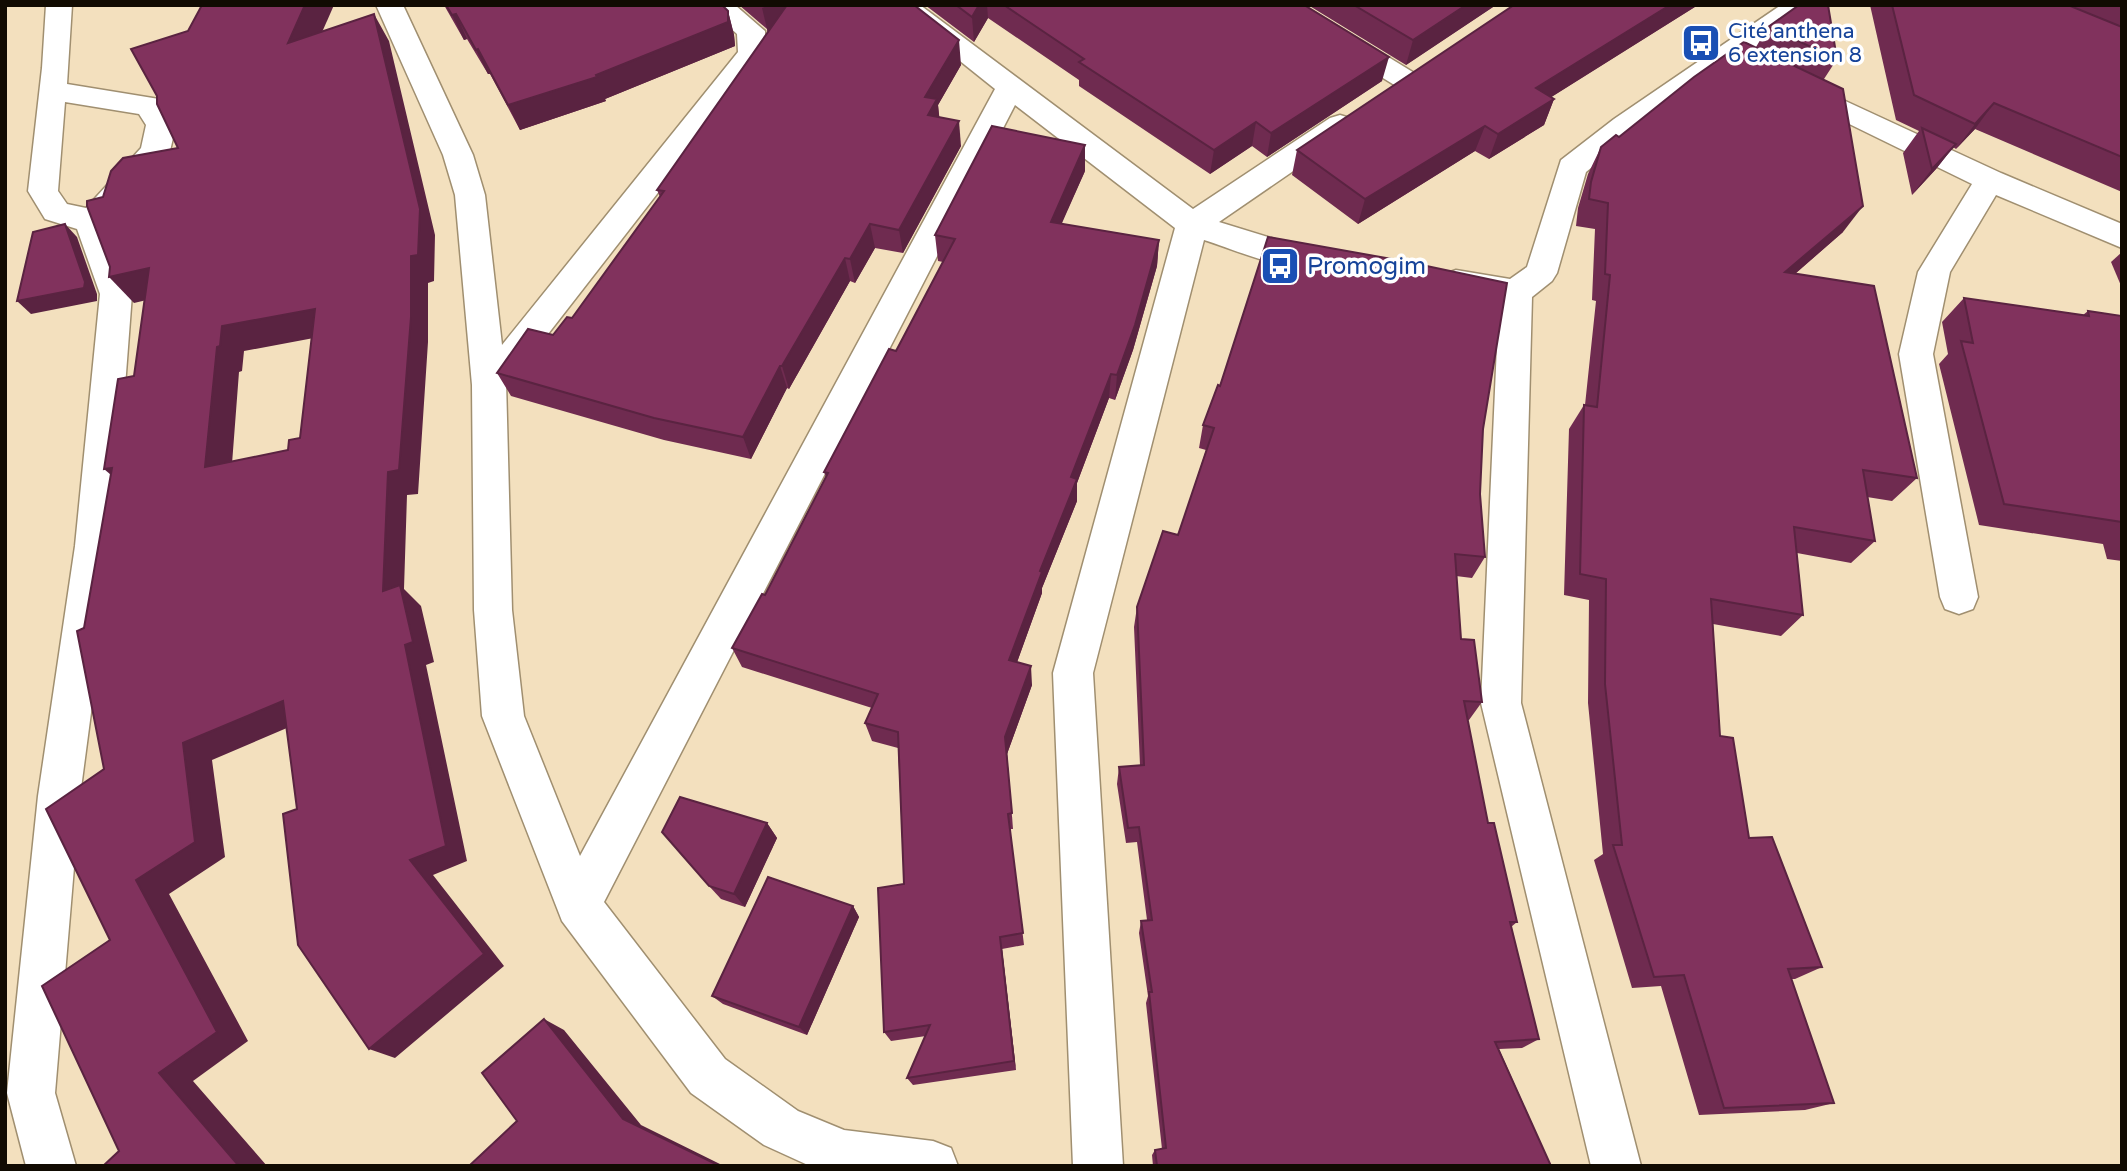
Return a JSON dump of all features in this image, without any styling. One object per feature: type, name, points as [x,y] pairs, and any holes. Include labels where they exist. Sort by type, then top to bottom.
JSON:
[{"type":"street","points":[[59,5],[56,68],[43,191],[48,206],[64,217],[94,219]]},
{"type":"street","points":[[389,5],[458,155],[470,195],[489,386],[493,610],[503,716],[578,905],[708,1076],[781,1128],[843,1155],[933,1166]]},
{"type":"street","points":[[489,386],[752,53],[751,32],[718,5]]},
{"type":"street","points":[[903,5],[1192,225],[1283,253],[1338,262]]},
{"type":"street","points":[[1098,1166],[1073,674],[1192,225],[1418,73],[1284,5]]},
{"type":"street","points":[[1434,278],[1516,292],[1541,273],[1572,167],[1624,126],[1754,67],[1799,5]]},
{"type":"street","points":[[1754,67],[1990,180],[2122,237]]},
{"type":"street","points":[[578,905],[1011,86]]},
{"type":"street","points":[[51,1166],[31,1093],[59,796],[94,546],[116,295],[92,233],[94,219],[155,151],[161,125],[149,106],[52,91]]},
{"type":"street","points":[[1959,597],[1916,354],[1934,272],[1990,180]]},
{"type":"street","points":[[1516,292],[1501,703],[1616,1166]]},
{"type":"building","points":[[202,5],[305,5],[288,43],[374,14],[420,209],[418,255],[411,256],[411,317],[399,470],[388,472],[383,591],[400,585],[413,642],[405,645],[446,846],[410,860],[484,954],[369,1049],[298,945],[283,814],[297,809],[283,701],[183,743],[195,842],[136,880],[217,1032],[159,1073],[239,1166],[103,1166],[119,1151],[42,986],[110,940],[46,809],[104,769],[77,631],[84,628],[112,468],[104,469],[118,379],[134,376],[149,268],[109,277],[110,267],[87,201],[103,197],[111,171],[123,158],[178,148],[157,104],[157,96],[131,49],[188,31]],"holes":[[[315,309],[300,438],[289,440],[288,450],[205,467],[217,347],[220,346],[222,326]]]},
{"type":"building","points":[[446,5],[722,5],[728,11],[728,22],[596,75],[597,77],[508,105],[478,49],[476,50],[456,14],[452,15]]},
{"type":"building","points":[[787,5],[914,5],[959,40],[925,97],[937,99],[928,115],[959,121],[899,230],[870,224],[850,259],[845,258],[780,366],[743,437],[654,418],[497,373],[528,329],[553,335],[567,317],[572,318],[664,191],[657,190]]},
{"type":"building","points":[[956,5],[979,5],[972,17]]},
{"type":"building","points":[[1004,5],[1304,5],[1389,57],[1271,133],[1256,122],[1214,150],[1079,62],[1084,59]]},
{"type":"building","points":[[1354,5],[1466,5],[1413,40]]},
{"type":"building","points":[[1514,5],[1670,5],[1536,88],[1554,99],[1498,134],[1485,126],[1365,199],[1297,150]]},
{"type":"building","points":[[1799,5],[1828,5],[1837,59],[1768,27]]},
{"type":"building","points":[[1892,5],[2068,5],[2122,27],[2122,157],[1994,103],[1975,124],[1914,95]]},
{"type":"building","points":[[1744,42],[1843,89],[1863,206],[1785,272],[1874,286],[1917,478],[1863,470],[1875,541],[1794,527],[1803,615],[1711,599],[1720,736],[1733,738],[1749,838],[1772,837],[1822,967],[1788,969],[1834,1103],[1724,1108],[1684,975],[1654,977],[1613,845],[1622,845],[1605,684],[1606,579],[1580,574],[1584,405],[1597,407],[1610,275],[1605,274],[1608,203],[1589,199],[1601,147],[1616,135],[1619,137],[1694,77]]},
{"type":"building","points":[[992,126],[1085,145],[1051,222],[1159,240],[1135,325],[1117,375],[1111,374],[1071,477],[1077,479],[1040,571],[1042,572],[1009,660],[1031,666],[1005,737],[1012,813],[1008,814],[1023,933],[1000,937],[1014,1061],[907,1078],[930,1025],[884,1032],[878,888],[904,884],[898,732],[865,723],[878,694],[732,648],[762,594],[765,595],[828,473],[824,472],[889,349],[896,351],[955,239],[935,235]]},
{"type":"building","points":[[1922,128],[1956,144],[1932,169]]},
{"type":"building","points":[[65,224],[85,282],[84,288],[17,301],[33,232]]},
{"type":"building","points":[[1268,237],[1507,283],[1483,429],[1480,494],[1485,557],[1455,554],[1461,639],[1474,640],[1482,702],[1464,701],[1488,823],[1494,823],[1517,922],[1510,922],[1539,1039],[1495,1042],[1551,1166],[1157,1166],[1155,1150],[1166,1148],[1149,992],[1152,992],[1141,921],[1152,920],[1139,827],[1128,828],[1119,767],[1144,765],[1137,607],[1163,531],[1178,535],[1214,428],[1203,425],[1218,385],[1220,386]]},
{"type":"building","points":[[1964,298],[2089,316],[2088,311],[2122,316],[2122,522],[2004,504],[1961,341],[1973,343]]},
{"type":"building","points":[[680,797],[767,823],[734,894],[709,886],[662,832]]},
{"type":"building","points":[[768,877],[853,906],[799,1027],[712,996]]},
{"type":"building","points":[[544,1019],[623,1119],[720,1166],[469,1166],[517,1121],[482,1073]]},
{"type":"place","name":"Cité anthena 6 extension 8","points":[[1701,43]]},
{"type":"place","name":"Promogim","points":[[1280,266]]}]
